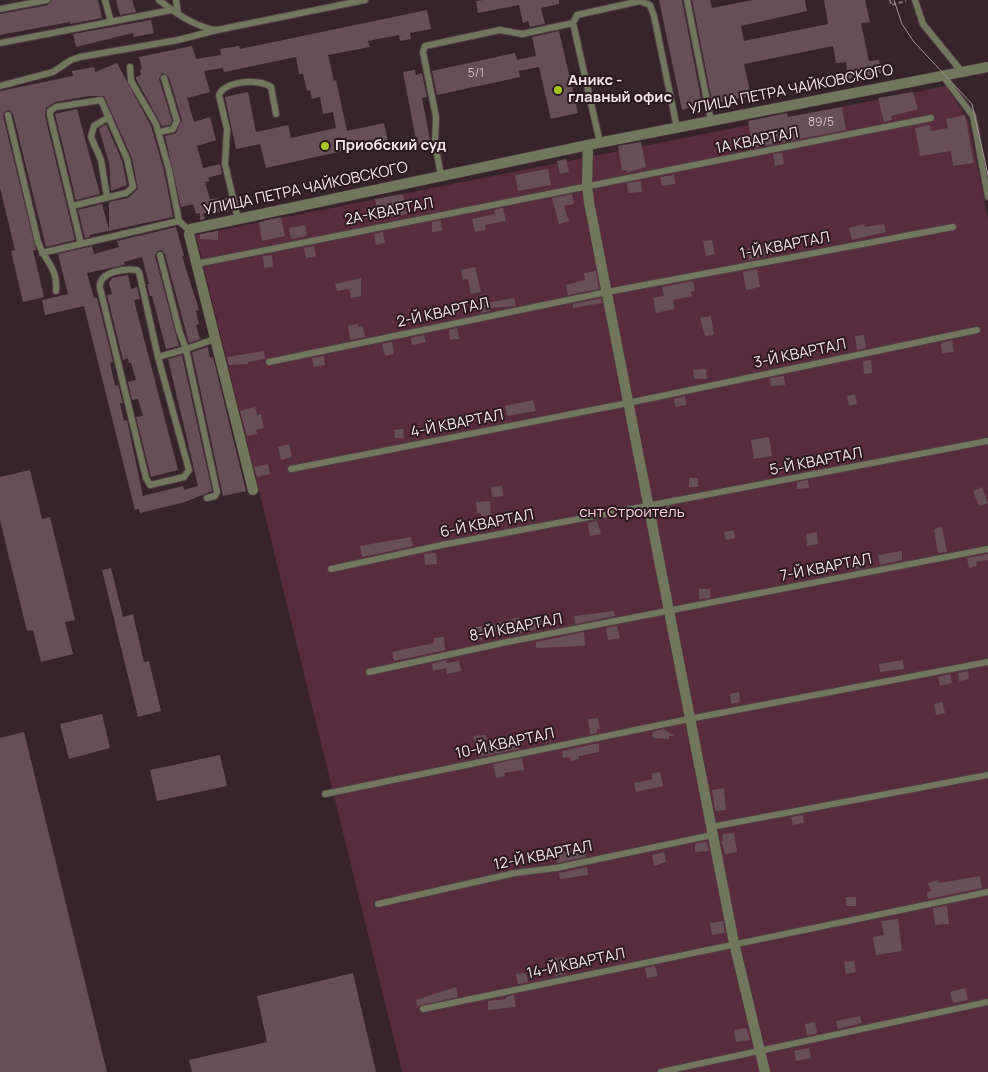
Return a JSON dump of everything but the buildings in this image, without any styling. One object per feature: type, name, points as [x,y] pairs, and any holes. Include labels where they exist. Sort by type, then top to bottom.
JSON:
[{"type":"street","name":"УЛИЦА ПЕТРА ЧАЙКОВСКОГО","points":[[189,230],[588,145],[988,67]]},
{"type":"street","points":[[588,145],[587,186],[628,403],[734,943],[765,1072]]},
{"type":"street","points":[[189,230],[253,490]]},
{"type":"lane","points":[[0,9],[47,0]]},
{"type":"lane","points":[[105,0],[111,22]]},
{"type":"lane","points":[[159,0],[175,12],[199,25],[217,30]]},
{"type":"lane","points":[[175,12],[176,0]]},
{"type":"lane","points":[[0,86],[53,72],[71,60],[80,57],[178,40],[217,30],[365,0]]},
{"type":"lane","points":[[441,176],[435,143],[436,117],[423,52],[425,46],[500,30],[522,34],[572,23],[577,16],[640,0],[650,5],[654,16],[677,128]]},
{"type":"lane","points":[[687,0],[711,121]]},
{"type":"lane","points":[[915,0],[923,24],[962,72]]},
{"type":"lane","points":[[0,43],[175,12]]},
{"type":"lane","points":[[572,23],[600,143]]},
{"type":"lane","points":[[130,67],[131,81],[154,119],[159,132],[180,222],[189,230]]},
{"type":"lane","points":[[942,76],[973,116],[988,197]]},
{"type":"lane","points":[[159,132],[174,129],[177,121],[164,78]]},
{"type":"lane","points":[[238,219],[226,164],[227,129],[219,95],[226,87],[253,81],[262,82],[270,87],[276,114]]},
{"type":"lane","points":[[72,206],[130,191],[133,182],[127,159],[103,103],[97,99],[56,107],[50,111],[72,206],[81,244]]},
{"type":"lane","points":[[8,115],[42,253],[53,267],[56,291]]},
{"type":"lane","points":[[107,197],[101,160],[91,137],[94,126],[109,117]]},
{"type":"lane","name":"1А КВАРТАЛ","points":[[587,186],[931,118]]},
{"type":"lane","name":"2А-КВАРТАЛ","points":[[196,264],[587,186]]},
{"type":"lane","points":[[42,253],[180,222]]},
{"type":"lane","name":"1-Й КВАРТАЛ","points":[[623,289],[953,227]]},
{"type":"lane","points":[[160,255],[179,330],[186,349],[217,492],[215,496],[207,498]]},
{"type":"lane","points":[[131,269],[139,272],[158,357],[188,470],[184,477],[150,484],[146,478],[100,288],[100,281],[106,274],[131,269]]},
{"type":"lane","name":"2-Й КВАРТАЛ","points":[[269,362],[623,289]]},
{"type":"lane","name":"3-Й КВАРТАЛ","points":[[628,403],[976,330]]},
{"type":"lane","points":[[158,357],[215,339]]},
{"type":"lane","name":"4-Й КВАРТАЛ","points":[[291,469],[628,403]]},
{"type":"lane","name":"5-Й КВАРТАЛ","points":[[648,506],[988,442]]},
{"type":"lane","name":"6-Й КВАРТАЛ","points":[[331,569],[442,545],[648,506]]},
{"type":"lane","name":"7-Й КВАРТАЛ","points":[[668,611],[988,549]]},
{"type":"lane","name":"8-Й КВАРТАЛ","points":[[369,672],[668,611]]},
{"type":"lane","name":"10-Й КВАРТАЛ","points":[[325,794],[988,662]]},
{"type":"lane","name":"12-Й КВАРТАЛ","points":[[378,904],[515,873],[556,868],[712,831],[988,776]]},
{"type":"lane","name":"14-Й КВАРТАЛ","points":[[423,1009],[734,943],[988,892]]},
{"type":"lane","points":[[661,1072],[988,1002]]},
{"type":"path","points":[[890,0],[892,5],[911,0]]},
{"type":"green space","name":"снт Строитель","points":[[946,86],[968,120],[988,218],[988,1072],[402,1072],[196,235]]},
{"type":"tram line","points":[[894,0],[902,24],[914,42],[972,104],[988,175]]},
{"type":"place","name":"Аникс - главный офис","points":[[558,90]]},
{"type":"place","name":"Приобский суд","points":[[325,146]]}]
